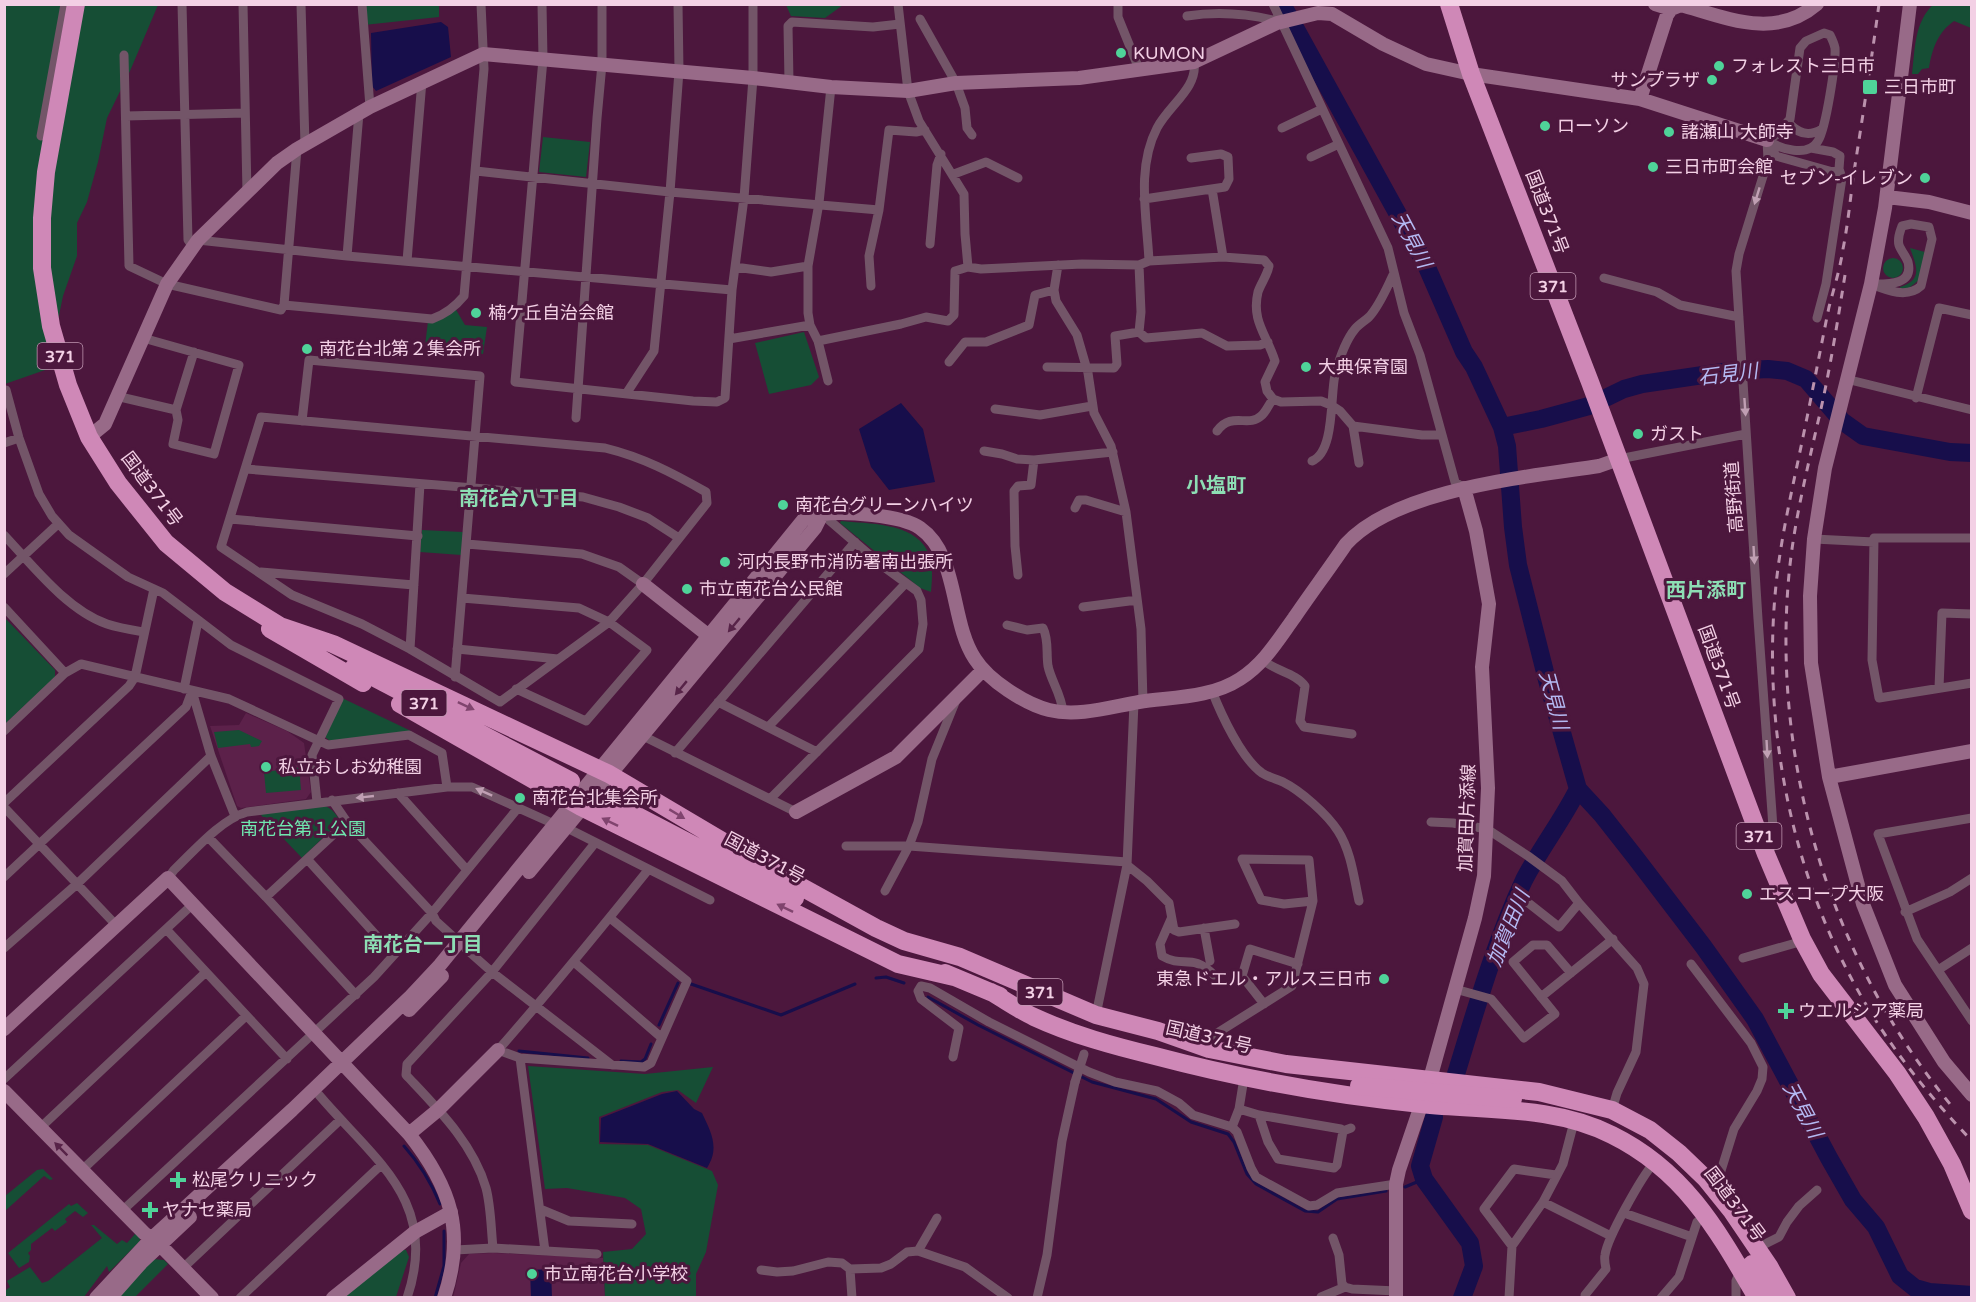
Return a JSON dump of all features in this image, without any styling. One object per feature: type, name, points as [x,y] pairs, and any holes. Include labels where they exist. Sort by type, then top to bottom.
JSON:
[{"type":"highway","name":"国道371号","points":[[76,4],[46,172],[42,218],[42,268],[51,326],[68,385],[89,436],[118,483],[166,543],[225,592],[278,625],[571,781]]},
{"type":"highway","name":"国道371号","points":[[1449,4],[1471,74],[1590,382],[1766,854],[1803,941],[1821,974],[1897,1073],[1926,1117],[1952,1164],[1971,1211]]},
{"type":"highway","name":"371","points":[[225,592],[256,620],[288,641],[567,815],[898,964],[1034,1017]]},
{"type":"highway","name":"371","points":[[278,625],[333,644],[604,771],[778,874],[876,928],[904,941],[960,957],[1102,1017],[1158,1031],[1209,1049],[1286,1064],[1539,1092],[1612,1110],[1650,1130],[1679,1153],[1715,1190],[1731,1210],[1787,1298]]},
{"type":"highway","name":"国道371号","points":[[605,799],[899,952],[991,992],[1078,1023],[1182,1053],[1277,1074],[1359,1086],[1513,1099],[1564,1107],[1623,1128],[1663,1154],[1686,1174],[1707,1198],[1745,1253],[1772,1298]]},
{"type":"highway","name":"371","points":[[899,952],[936,958],[1016,989],[1070,1005]]},
{"type":"highway","name":"371","points":[[914,969],[954,977]]},
{"type":"highway","name":"371","points":[[991,992],[1086,1046],[1319,1091],[1422,1104],[1540,1113],[1591,1126],[1613,1135],[1654,1162],[1680,1184],[1723,1237],[1757,1298]]},
{"type":"highway","points":[[1102,1017],[1182,1053]]},
{"type":"street","points":[[41,136],[65,4]]},
{"type":"street","points":[[182,4],[188,240],[195,244],[288,249],[732,290]]},
{"type":"street","points":[[243,4],[247,193]]},
{"type":"street","points":[[124,55],[129,266],[167,284],[281,310],[284,305],[288,249],[301,147],[301,4]]},
{"type":"street","points":[[347,256],[365,110],[362,4]]},
{"type":"street","points":[[284,305],[432,319],[444,315],[464,296],[484,69],[482,4]]},
{"type":"street","points":[[542,4],[543,58],[515,382],[717,402],[725,398],[732,290],[744,198],[753,78],[753,4]]},
{"type":"street","points":[[576,418],[602,64],[602,4]]},
{"type":"street","points":[[626,394],[654,351],[679,71],[678,4]]},
{"type":"street","points":[[898,4],[908,91],[919,121],[954,174],[964,194],[968,267]]},
{"type":"street","points":[[1118,4],[1118,17],[1139,69]]},
{"type":"street","points":[[1273,4],[1388,248],[1404,313],[1420,355],[1455,482],[1464,489]]},
{"type":"street","points":[[1654,4],[1671,7],[1681,5],[1754,25],[1786,21],[1809,7]]},
{"type":"street","points":[[1910,4],[1887,197],[1871,284],[1825,468],[1814,539],[1810,596],[1811,663],[1829,777],[1863,904],[1895,985],[1944,1062],[1971,1095]]},
{"type":"street","points":[[1640,99],[1671,7]]},
{"type":"street","points":[[89,436],[105,424],[167,284],[195,244],[277,163],[365,110],[483,54],[831,87],[908,91],[956,82],[1079,78],[1194,62],[1283,21],[1315,11],[1332,14],[1383,44],[1426,64],[1471,74],[1640,99],[1767,140],[1774,145],[1788,149],[1800,151],[1811,148],[1833,152],[1840,156],[1839,169],[1842,178],[1826,284],[1817,318]]},
{"type":"street","points":[[1187,16],[1203,13],[1237,14],[1283,21]]},
{"type":"street","points":[[920,19],[956,82],[965,108],[967,128],[972,135]]},
{"type":"street","points":[[789,82],[788,26],[792,22],[873,27],[900,24]]},
{"type":"street","points":[[1767,140],[1776,135],[1788,122],[1794,98],[1800,48],[1806,41],[1824,33],[1830,34],[1835,46],[1832,78],[1822,129],[1818,141],[1811,148]]},
{"type":"street","points":[[1149,261],[1144,199],[1148,153],[1154,133],[1164,114],[1189,86],[1196,73],[1194,62]]},
{"type":"street","points":[[407,261],[422,81]]},
{"type":"street","points":[[828,381],[818,341],[810,325],[808,266],[819,203],[831,87]]},
{"type":"street","points":[[1282,128],[1322,109]]},
{"type":"street","points":[[126,116],[245,113]]},
{"type":"street","points":[[1788,122],[1803,134],[1813,135],[1822,129]]},
{"type":"street","points":[[871,286],[869,255],[879,210],[889,130],[916,132],[925,130]]},
{"type":"street","points":[[1767,140],[1776,156],[1833,172],[1839,169]]},
{"type":"street","name":"高野街道","points":[[1766,854],[1774,844],[1737,271],[1739,254],[1768,160],[1767,140]]},
{"type":"street","points":[[1311,157],[1339,144]]},
{"type":"street","points":[[930,244],[937,165],[941,154]]},
{"type":"street","points":[[1144,199],[1225,188],[1229,179],[1228,157],[1221,154],[1191,158]]},
{"type":"street","points":[[954,174],[986,162],[1017,178]]},
{"type":"street","points":[[476,171],[670,192],[819,203],[879,210]]},
{"type":"street","points":[[1212,189],[1223,257]]},
{"type":"street","points":[[1887,197],[1929,202],[1971,213]]},
{"type":"street","points":[[1911,224],[1929,227],[1932,239],[1922,286],[1916,291],[1899,292],[1871,284],[1895,284],[1904,279],[1908,272],[1908,264],[1899,244],[1902,226],[1911,224]]},
{"type":"street","points":[[818,341],[926,317],[948,321],[954,315],[955,271],[968,267],[1139,265],[1149,261],[1223,257],[1264,260],[1269,266],[1259,289],[1256,318],[1275,361],[1265,382],[1267,391],[1273,399],[1281,402],[1321,401],[1331,405],[1353,426],[1414,435],[1441,435]]},
{"type":"street","points":[[1058,265],[1054,290],[1056,301],[1077,335],[1087,368],[1092,406],[1113,452],[1126,512],[1143,662],[1127,863],[1102,1017]]},
{"type":"street","points":[[1139,265],[1141,312],[1139,332]]},
{"type":"street","points":[[735,267],[771,272],[808,266]]},
{"type":"street","points":[[1312,461],[1317,459],[1326,442],[1331,423],[1332,391],[1338,363],[1351,334],[1369,316],[1394,273]]},
{"type":"street","points":[[1604,278],[1657,292],[1680,305],[1739,316]]},
{"type":"street","points":[[949,362],[965,342],[986,342],[1029,325],[1035,295],[1054,290]]},
{"type":"street","points":[[1916,398],[1938,308],[1971,315]]},
{"type":"street","points":[[729,339],[810,325]]},
{"type":"street","points":[[1139,332],[1146,338],[1202,333],[1227,346],[1260,345],[1268,342]]},
{"type":"street","points":[[1047,367],[1113,368],[1118,364],[1115,336],[1139,332]]},
{"type":"street","points":[[143,338],[194,352],[238,365],[214,454],[173,444],[178,420],[176,410],[194,352]]},
{"type":"street","points":[[302,421],[309,360],[480,376],[454,676]]},
{"type":"street","points":[[1846,379],[1971,410]]},
{"type":"street","points":[[4,391],[6,390],[19,438],[39,494],[58,524],[69,535],[128,577],[154,589],[231,645],[339,699],[312,755],[317,802]]},
{"type":"street","points":[[116,396],[176,410]]},
{"type":"street","points":[[1216,431],[1232,420],[1251,420],[1261,416],[1273,399]]},
{"type":"street","points":[[995,409],[1040,415],[1092,406]]},
{"type":"street","points":[[261,417],[474,435],[574,439],[649,461],[706,492],[707,503],[643,584],[609,621],[500,702],[410,649],[362,624],[292,595],[221,547],[261,417]]},
{"type":"street","points":[[1353,426],[1359,463]]},
{"type":"street","points":[[604,771],[641,735],[804,519],[822,514],[848,514],[900,519],[919,527],[933,539],[942,552],[953,597],[970,649],[983,670],[1033,705],[1071,713],[1212,691],[1240,680],[1270,652],[1356,532],[1388,513],[1464,489],[1599,466],[1619,459],[1746,434]]},
{"type":"street","points":[[4,443],[19,438]]},
{"type":"street","points":[[984,451],[1017,459],[1034,460],[1113,452]]},
{"type":"street","points":[[1018,575],[1014,491],[1018,486],[1031,485],[1034,460]]},
{"type":"street","points":[[246,469],[583,497],[648,518],[679,538]]},
{"type":"street","points":[[410,649],[420,484]]},
{"type":"street","name":"加賀田片添線","points":[[1396,1294],[1396,1185],[1399,1170],[1459,990],[1484,876],[1488,788],[1482,667],[1489,604],[1476,531],[1464,489]]},
{"type":"street","points":[[1075,508],[1079,500],[1086,500],[1126,512]]},
{"type":"street","points":[[770,799],[919,649],[922,624],[921,600],[917,591],[822,514]]},
{"type":"street","points":[[230,519],[417,536]]},
{"type":"street","points":[[4,574],[58,524]]},
{"type":"street","points":[[4,535],[71,604],[109,625],[144,632]]},
{"type":"street","points":[[1971,538],[1874,538],[1872,660],[1879,698],[1971,683]]},
{"type":"street","points":[[1814,539],[1874,542]]},
{"type":"street","points":[[675,753],[855,542]]},
{"type":"street","points":[[467,544],[582,554],[619,567],[714,640]]},
{"type":"street","points":[[260,572],[414,585]]},
{"type":"street","points":[[769,726],[906,584]]},
{"type":"street","points":[[116,925],[4,805],[129,686],[135,677],[154,589]]},
{"type":"street","points":[[462,598],[579,608],[609,621],[647,650],[586,721],[516,689]]},
{"type":"street","points":[[1083,607],[1137,600]]},
{"type":"street","points":[[4,607],[65,674]]},
{"type":"street","points":[[1939,688],[1942,614],[1971,614]]},
{"type":"street","points":[[4,877],[186,707],[198,621]]},
{"type":"street","points":[[1007,625],[1027,630],[1043,628],[1046,634],[1048,669],[1059,690],[1063,712]]},
{"type":"street","points":[[110,1298],[155,1242],[319,1095],[411,996],[463,945],[567,815],[714,640]]},
{"type":"street","points":[[458,649],[558,659]]},
{"type":"street","points":[[1263,660],[1269,666],[1301,681],[1305,686],[1300,721],[1304,727],[1352,734]]},
{"type":"street","points":[[4,731],[65,674],[81,664],[229,699],[328,745],[409,735],[442,753],[447,787]]},
{"type":"street","points":[[641,735],[796,812],[896,757],[983,670]]},
{"type":"street","points":[[188,690],[235,816]]},
{"type":"street","points":[[1212,691],[1221,713],[1250,761],[1263,773],[1304,795],[1336,828],[1344,842],[1359,901]]},
{"type":"street","points":[[885,891],[909,846],[918,822],[932,759],[957,698]]},
{"type":"street","points":[[718,702],[817,752]]},
{"type":"street","points":[[1829,777],[1971,751]]},
{"type":"street","points":[[4,948],[77,884],[211,756]]},
{"type":"street","points":[[4,1029],[209,838],[235,816],[246,812],[447,787],[472,787],[518,808],[567,815],[595,843],[710,900]]},
{"type":"street","points":[[398,794],[467,870]]},
{"type":"street","points":[[332,800],[347,822],[432,913],[436,921],[492,972],[612,1065]]},
{"type":"street","points":[[123,1210],[356,995],[432,913],[518,808]]},
{"type":"street","points":[[1971,818],[1878,834],[1905,912],[1917,939],[1971,1020]]},
{"type":"street","points":[[266,897],[347,822]]},
{"type":"street","points":[[1431,822],[1487,829],[1528,856],[1562,881],[1637,968],[1644,984],[1636,1052],[1612,1110]]},
{"type":"street","points":[[209,838],[356,995]]},
{"type":"street","points":[[493,1248],[486,1190],[481,1176],[470,1153],[438,1110],[406,1075],[407,1064],[492,972],[595,843]]},
{"type":"street","points":[[846,846],[909,846],[1127,863],[1169,903],[1174,930],[1179,932],[1235,924]]},
{"type":"street","points":[[1209,1049],[1214,1035],[1292,986],[1313,901],[1309,860],[1242,859],[1261,900],[1284,904],[1313,901]]},
{"type":"street","points":[[308,860],[394,955]]},
{"type":"street","points":[[409,1134],[438,1110],[498,1050],[574,962],[648,870]]},
{"type":"street","points":[[168,878],[409,1134],[427,1157],[439,1177],[451,1212],[455,1250],[451,1276],[444,1298]]},
{"type":"street","points":[[1905,912],[1950,892],[1971,878]]},
{"type":"street","points":[[1526,901],[1559,927],[1579,903]]},
{"type":"street","points":[[4,1079],[193,904]]},
{"type":"street","points":[[498,1050],[520,1058],[644,1067],[651,1063],[687,981],[610,918]]},
{"type":"street","points":[[1171,919],[1160,944],[1162,956],[1174,962],[1189,960],[1198,962],[1214,975]]},
{"type":"street","points":[[1204,928],[1210,961]]},
{"type":"street","points":[[166,929],[287,1059]]},
{"type":"street","points":[[1542,997],[1613,939]]},
{"type":"street","points":[[1743,958],[1803,941]]},
{"type":"street","points":[[1459,990],[1489,997],[1524,1038],[1555,1014],[1513,962],[1533,945],[1547,945],[1571,973]]},
{"type":"street","points":[[1938,970],[1971,948]]},
{"type":"street","points":[[1264,1004],[1242,976],[1250,949],[1298,964]]},
{"type":"street","points":[[574,962],[662,1038]]},
{"type":"street","points":[[1691,964],[1751,1043],[1763,1067],[1762,1079],[1757,1091],[1734,1129],[1715,1190]]},
{"type":"street","points":[[40,1128],[206,972]]},
{"type":"street","points":[[953,1057],[959,1028],[921,999],[918,991],[921,986],[930,988],[989,1022],[1089,1072],[1115,1082],[1157,1091],[1179,1103],[1193,1115],[1232,1127],[1237,1132],[1256,1177],[1309,1206],[1317,1205],[1337,1192],[1396,1185]]},
{"type":"street","points":[[82,1170],[246,1016]]},
{"type":"street","points":[[1037,1298],[1047,1255],[1062,1141],[1075,1082],[1086,1046]]},
{"type":"street","points":[[520,1058],[545,1251]]},
{"type":"street","points":[[96,1298],[238,1161],[344,1066]]},
{"type":"street","points":[[1232,1127],[1239,1110],[1244,1078]]},
{"type":"street","points":[[4,1091],[212,1298]]},
{"type":"street","points":[[319,1095],[381,1165],[411,1210],[417,1251],[415,1274],[407,1298]]},
{"type":"street","points":[[1239,1110],[1347,1130],[1337,1166],[1334,1168],[1278,1159],[1268,1142],[1259,1115]]},
{"type":"street","points":[[183,1268],[340,1120]]},
{"type":"street","points":[[1509,1298],[1512,1246],[1543,1202],[1563,1164],[1574,1122]]},
{"type":"street","points":[[1584,1295],[1606,1269],[1605,1256],[1611,1236],[1654,1162]]},
{"type":"street","points":[[240,1298],[381,1165]]},
{"type":"street","points":[[1512,1246],[1484,1209],[1514,1169],[1556,1175]]},
{"type":"street","points":[[1756,1248],[1779,1237],[1799,1206],[1817,1190]]},
{"type":"street","points":[[1543,1202],[1611,1236]]},
{"type":"street","points":[[540,1209],[569,1221],[632,1224]]},
{"type":"street","points":[[333,1298],[415,1232],[451,1212]]},
{"type":"street","points":[[1624,1214],[1692,1237]]},
{"type":"street","points":[[1660,1298],[1678,1277],[1697,1222],[1707,1215]]},
{"type":"street","points":[[918,1251],[937,1218]]},
{"type":"street","points":[[1334,1238],[1342,1284],[1345,1287]]},
{"type":"street","points":[[455,1250],[493,1248],[597,1254]]},
{"type":"street","points":[[761,1270],[793,1271],[828,1262],[842,1263],[850,1269],[881,1268],[891,1264],[907,1252],[918,1251],[965,1267],[1008,1298]]},
{"type":"street","points":[[850,1269],[852,1298]]},
{"type":"street","points":[[1736,1298],[1736,1281],[1741,1269]]},
{"type":"street","points":[[1321,1297],[1345,1287],[1396,1294]]},
{"type":"shaded area","points":[[441,22],[448,27],[451,57],[376,91],[372,86],[371,33]]},
{"type":"shaded area","points":[[901,403],[923,429],[935,482],[889,490],[871,467],[859,429]]},
{"type":"shaded area","name":"私立おしお幼稚園","points":[[246,713],[287,731],[304,743],[311,792],[306,799],[241,808],[237,806],[210,726],[239,725]]},
{"type":"shaded area","points":[[677,1091],[694,1109],[702,1113],[708,1127],[714,1147],[707,1168],[648,1144],[600,1142],[601,1118],[662,1094]]},
{"type":"shaded area","name":"市立南花台小学校","points":[[469,1254],[603,1258],[605,1297],[453,1298],[461,1263]]},
{"type":"shaded area","points":[[551,1269],[552,1297],[531,1297],[530,1270]]},
{"type":"green space","points":[[786,4],[843,5],[825,18],[791,16]]},
{"type":"green space","points":[[1934,4],[1971,5],[1971,28],[1954,21],[1948,25],[1937,42],[1929,68],[1922,69],[1918,74],[1912,74],[1919,28],[1927,11]]},
{"type":"green space","points":[[4,5],[158,5],[107,118],[87,202],[77,223],[77,256],[63,296],[48,369],[5,384]]},
{"type":"green space","points":[[364,5],[439,5],[439,17],[364,25]]},
{"type":"green space","points":[[543,137],[590,142],[586,177],[539,172]]},
{"type":"green space","points":[[1910,248],[1925,252],[1919,280],[1909,288],[1900,289],[1915,276],[1916,266]]},
{"type":"green space","points":[[1893,258],[1900,261],[1903,268],[1900,275],[1893,278],[1886,275],[1883,268],[1886,261]]},
{"type":"green space","points":[[455,308],[465,325],[487,327],[483,354],[425,346],[428,321]]},
{"type":"green space","points":[[804,332],[819,377],[811,385],[769,394],[755,343]]},
{"type":"green space","points":[[841,521],[900,529],[920,541],[931,560],[931,592],[920,588],[840,523]]},
{"type":"green space","points":[[422,530],[463,532],[461,555],[420,552]]},
{"type":"green space","points":[[5,618],[55,670],[55,677],[5,724]]},
{"type":"green space","points":[[342,698],[411,731],[330,741],[325,737]]},
{"type":"green space","points":[[239,730],[262,741],[259,746],[251,747],[250,744],[218,748],[214,732]]},
{"type":"green space","points":[[302,767],[301,790],[266,793],[264,772]]},
{"type":"green space","name":"南花台第１公園","points":[[325,806],[338,817],[339,822],[302,858],[260,814]]},
{"type":"green space","points":[[528,1066],[645,1074],[713,1067],[696,1103],[678,1090],[662,1092],[599,1117],[599,1144],[648,1145],[712,1171],[718,1185],[706,1252],[696,1274],[696,1297],[605,1297],[603,1252],[632,1249],[646,1234],[641,1209],[625,1198],[567,1188],[545,1189]]},
{"type":"green space","points":[[43,1169],[53,1179],[50,1180],[44,1176],[5,1211],[5,1196],[37,1170]]},
{"type":"green space","points":[[77,1203],[88,1213],[83,1217],[75,1211],[65,1219],[67,1222],[55,1231],[52,1228],[31,1244],[31,1250],[28,1253],[29,1262],[19,1268],[8,1253],[69,1204],[71,1206]]},
{"type":"green space","points":[[91,1225],[117,1244],[122,1240],[127,1243],[135,1234],[139,1235],[140,1241],[109,1272],[107,1266],[84,1297],[6,1297],[4,1288],[6,1290],[10,1287],[7,1281],[30,1267],[42,1283],[48,1281],[102,1238]]},
{"type":"green space","points":[[399,1250],[406,1250],[409,1257],[396,1297],[337,1298]]},
{"type":"green space","points":[[153,1259],[164,1260],[168,1264],[135,1297],[118,1298]]},
{"type":"waterway","name":"天見川","points":[[1282,4],[1426,265],[1464,352],[1474,367],[1502,427],[1507,446],[1518,565],[1578,789],[1635,857],[1755,1019],[1829,1158],[1853,1200],[1876,1227],[1900,1276],[1915,1288],[1929,1292],[1972,1295]]},
{"type":"waterway","name":"石見川","points":[[1502,427],[1589,406],[1624,389],[1642,384],[1730,371],[1768,369],[1787,371],[1806,379],[1842,421],[1863,436],[1950,452],[1972,453]]},
{"type":"waterway","name":"加賀田川","points":[[1456,1074],[1487,976],[1514,903],[1530,869],[1578,789]]},
{"type":"waterway","points":[[876,978],[886,977],[904,983]]},
{"type":"waterway","points":[[659,1025],[678,983]]},
{"type":"waterway","points":[[691,984],[781,1015],[855,984]]},
{"type":"waterway","points":[[928,997],[978,1025],[1092,1082],[1156,1099],[1191,1122],[1228,1134],[1234,1142],[1247,1174],[1256,1184],[1305,1211],[1318,1212],[1337,1199],[1386,1191]]},
{"type":"waterway","points":[[621,1061],[641,1062],[645,1059],[651,1044]]},
{"type":"waterway","points":[[519,1051],[588,1058]]},
{"type":"waterway","name":"加賀田川","points":[[1434,1117],[1420,1166],[1424,1179],[1470,1243],[1474,1266],[1462,1298]]},
{"type":"waterway","points":[[404,1146],[425,1174],[440,1204]]},
{"type":"waterway","points":[[1405,1187],[1424,1179]]},
{"type":"waterway","points":[[435,1298],[444,1266],[444,1231]]},
{"type":"railway","points":[[1879,4],[1842,256],[1829,307],[1781,548],[1773,636],[1773,688],[1786,792],[1798,843],[1833,941],[1856,987],[1881,1029],[1924,1087],[1972,1141]]},
{"type":"railway","points":[[1845,275],[1829,369],[1799,505],[1790,566],[1786,655],[1791,725],[1802,793],[1820,860],[1843,926],[1873,988],[1909,1048],[1950,1104]]},
{"type":"place","name":"KUMON","points":[[1121,53]]},
{"type":"place","name":"フォレスト三日市","points":[[1719,66]]},
{"type":"place","name":"サンプラザ","points":[[1712,80]]},
{"type":"place","name":"三日市町","points":[[1870,87]]},
{"type":"place","name":"ローソン","points":[[1545,126]]},
{"type":"place","name":"諸瀬山 大師寺","points":[[1669,132]]},
{"type":"place","name":"三日市町会館","points":[[1653,167]]},
{"type":"place","name":"セブン-イレブン","points":[[1925,178]]},
{"type":"place","name":"楠ケ丘自治会館","points":[[476,313]]},
{"type":"place","name":"南花台北第２集会所","points":[[307,349]]},
{"type":"place","name":"大典保育園","points":[[1306,367]]},
{"type":"place","name":"ガスト","points":[[1638,434]]},
{"type":"place","name":"南花台グリーンハイツ","points":[[783,505]]},
{"type":"place","name":"河内長野市消防署南出張所","points":[[725,562]]},
{"type":"place","name":"市立南花台公民館","points":[[687,589]]},
{"type":"place","name":"私立おしお幼稚園","points":[[266,767]]},
{"type":"place","name":"南花台北集会所","points":[[520,798]]},
{"type":"place","name":"エスコープ大阪","points":[[1747,894]]},
{"type":"place","name":"東急ドエル・アルス三日市","points":[[1384,979]]},
{"type":"place","name":"ウエルシア薬局","points":[[1786,1011]]},
{"type":"place","name":"松尾クリニック","points":[[178,1180]]},
{"type":"place","name":"ヤナセ薬局","points":[[150,1210]]},
{"type":"place","name":"市立南花台小学校","points":[[532,1274]]},
{"type":"district","name":"小塩町","points":[[1216,485]]},
{"type":"district","name":"南花台八丁目","points":[[519,498]]},
{"type":"district","name":"西片添町","points":[[1706,590]]},
{"type":"district","name":"南花台一丁目","points":[[423,944]]}]
